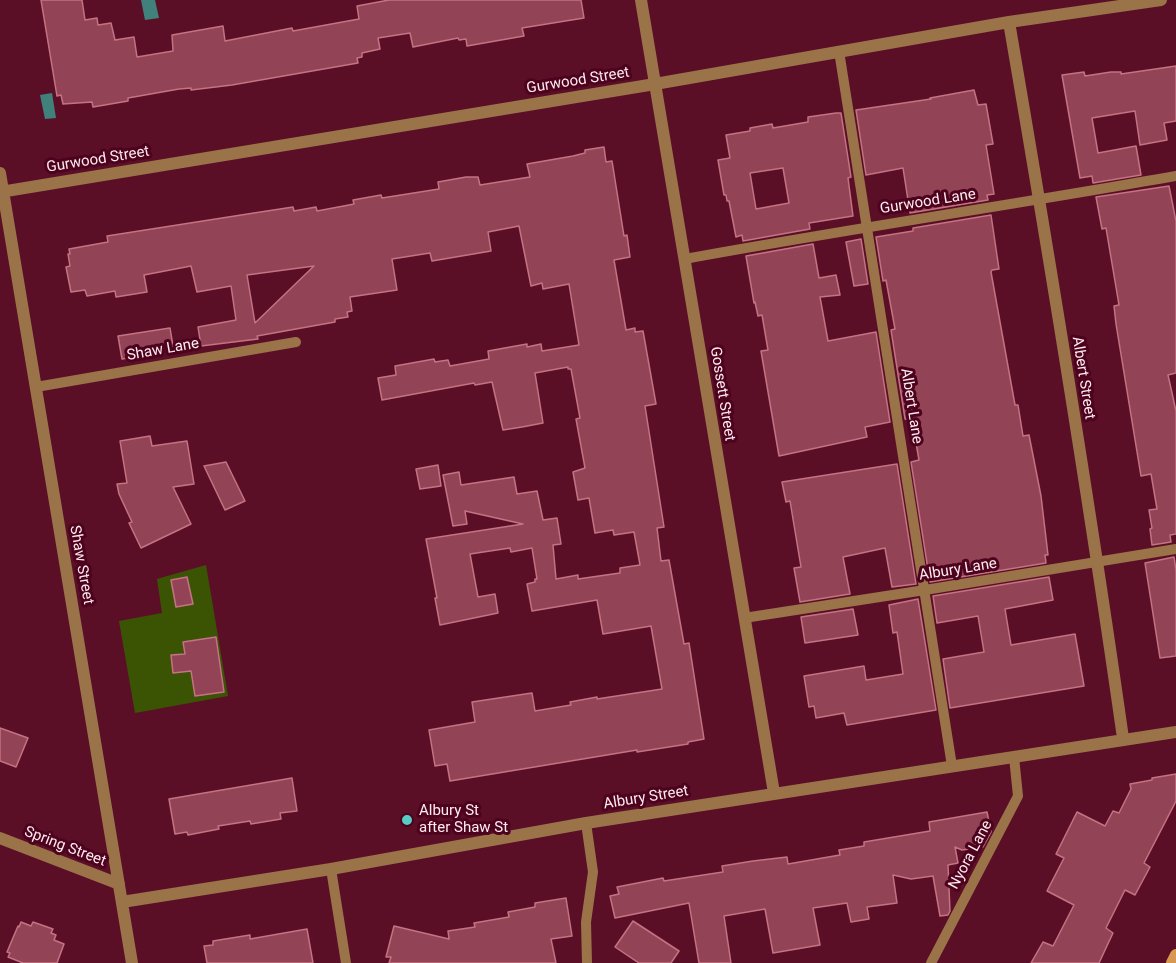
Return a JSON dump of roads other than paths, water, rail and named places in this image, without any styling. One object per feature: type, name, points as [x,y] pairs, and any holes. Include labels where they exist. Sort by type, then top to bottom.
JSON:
[{"type":"street","name":"Gossett Street","points":[[640,0],[774,793]]},
{"type":"street","name":"Gurwood Street","points":[[1,192],[655,84],[1009,22],[1161,0]]},
{"type":"street","name":"Albert Street","points":[[1009,22],[1040,200],[1123,738]]},
{"type":"street","name":"Shaw Street","points":[[0,172],[1,192],[36,387],[132,963]]},
{"type":"street","name":"Albury Street","points":[[122,902],[331,869],[586,823],[1123,738],[1176,732]]},
{"type":"street","name":"Spring Street","points":[[0,838],[119,884]]},
{"type":"lane","name":"Albert Lane","points":[[839,51],[952,766]]},
{"type":"lane","name":"Gurwood Lane","points":[[685,260],[866,226],[1040,200],[1176,176]]},
{"type":"lane","name":"Shaw Lane","points":[[36,387],[296,342]]},
{"type":"lane","name":"Albury Lane","points":[[744,618],[1176,549]]},
{"type":"lane","name":"Nyora Lane","points":[[931,963],[1018,796],[1014,757]]},
{"type":"lane","points":[[586,823],[593,872],[586,922],[586,963]]},
{"type":"lane","points":[[331,869],[346,963]]},
{"type":"water","points":[[141,0],[155,0],[159,18],[145,20]]},
{"type":"water","points":[[52,93],[56,118],[45,119],[40,95]]},
{"type":"place","name":"Albury St after Shaw St","points":[[407,820]]}]
